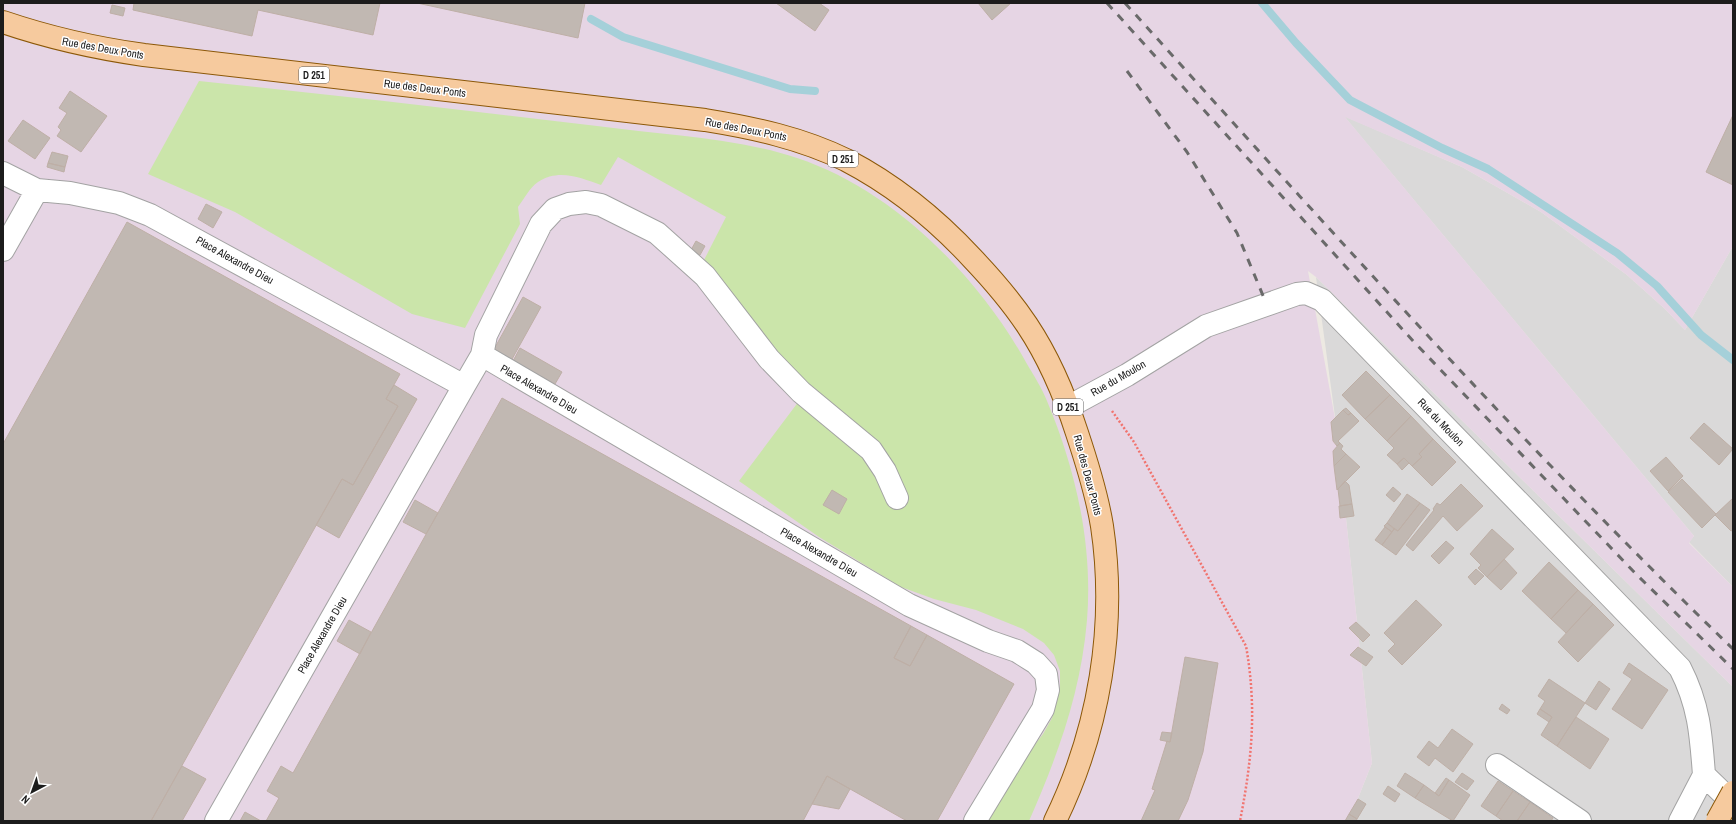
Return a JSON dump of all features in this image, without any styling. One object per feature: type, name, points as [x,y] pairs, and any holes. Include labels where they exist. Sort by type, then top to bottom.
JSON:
[{"type":"main road","name":"Rue des Deux Ponts","points":[[3,22],[45,36],[106,50],[705,120],[750,127],[784,135],[845,160],[881,179],[914,202],[962,246],[1010,300],[1028,327],[1044,354],[1068,407],[1094,489],[1102,525],[1106,559],[1106,640],[1101,680],[1092,722],[1079,766],[1055,821]]},
{"type":"main road","points":[[1717,821],[1733,792]]},
{"type":"street","name":"Place Alexandre Dieu","points":[[3,173],[36,190],[70,193],[119,203],[150,215],[464,386]]},
{"type":"street","points":[[3,250],[36,190]]},
{"type":"street","points":[[482,355],[486,335],[541,224],[555,209],[569,204],[586,202],[601,205],[657,233],[705,276],[768,359],[801,392],[871,450],[885,471],[897,498]]},
{"type":"street","name":"Rue du Moulon","points":[[1068,407],[1127,374],[1186,337],[1218,321],[1297,294],[1314,295],[1322,300],[1680,668],[1691,691],[1700,728],[1704,775]]},
{"type":"street","name":"Place Alexandre Dieu","points":[[216,821],[482,355],[909,605],[988,641],[1017,651],[1036,663],[1046,674],[1048,690],[1043,709],[975,821]]},
{"type":"street","points":[[1497,765],[1580,821]]},
{"type":"street","points":[[1680,821],[1704,775],[1733,803]]},
{"type":"path","points":[[1097,391],[1134,442],[1246,646],[1251,671],[1254,721],[1247,788],[1240,821]]},
{"type":"shaded area","points":[[3,3],[1733,3],[1733,246],[1685,330],[1665,309],[1627,275],[1541,212],[1462,167],[1345,117],[1694,536],[1689,543],[1733,587],[1733,687],[1316,277],[1308,271],[1336,424],[1372,763],[1349,821],[3,821]]},
{"type":"shaded area","points":[[1344,116],[1462,167],[1541,212],[1627,275],[1665,309],[1685,330],[1733,246],[1733,587],[1689,542],[1694,536]]},
{"type":"shaded area","points":[[1316,277],[1733,687],[1733,821],[1349,821],[1372,763],[1336,424]]},
{"type":"green space","points":[[199,81],[622,129],[748,145],[797,158],[833,172],[867,191],[900,214],[930,240],[959,269],[984,300],[1007,331],[1043,391],[1057,427],[1074,481],[1085,536],[1088,592],[1087,620],[1084,647],[1074,698],[1059,747],[1029,821],[985,821],[1012,774],[1043,734],[1052,718],[1060,687],[1060,671],[1054,655],[1044,643],[1023,629],[976,610],[934,599],[901,587],[819,537],[739,481],[808,389],[782,365],[703,262],[726,217],[618,157],[601,185],[578,177],[562,175],[546,178],[532,187],[518,207],[520,224],[465,328],[412,314],[235,212],[148,174]]},
{"type":"building","points":[[134,3],[380,3],[373,35],[258,10],[252,36],[133,10]]},
{"type":"building","points":[[417,3],[585,3],[578,38]]},
{"type":"building","points":[[776,3],[819,3],[829,10],[815,31]]},
{"type":"building","points":[[978,3],[1011,3],[992,20]]},
{"type":"building","points":[[112,5],[125,8],[123,16],[110,13]]},
{"type":"building","points":[[70,91],[107,116],[81,152],[57,136],[61,130],[58,127],[67,113],[59,108]]},
{"type":"building","points":[[1733,115],[1733,185],[1706,172]]},
{"type":"building","points":[[23,120],[50,138],[35,159],[8,141]]},
{"type":"building","points":[[52,152],[68,156],[65,167],[48,163]]},
{"type":"building","points":[[48,163],[65,167],[64,172],[47,167]]},
{"type":"building","points":[[206,204],[222,212],[213,228],[198,219]]},
{"type":"building","points":[[127,222],[400,374],[386,399],[398,406],[353,485],[342,479],[151,821],[3,821],[3,444]]},
{"type":"building","points":[[696,241],[705,246],[700,255],[691,250]]},
{"type":"building","points":[[523,297],[541,307],[511,361],[493,351]]},
{"type":"building","points":[[520,348],[562,372],[555,384],[513,361]]},
{"type":"building","points":[[1366,371],[1390,395],[1365,419],[1342,395]]},
{"type":"building","points":[[394,385],[417,399],[339,538],[316,525],[342,479],[353,485],[398,406],[386,399]]},
{"type":"building","points":[[1390,395],[1411,416],[1387,441],[1365,419]]},
{"type":"building","points":[[502,398],[911,626],[894,658],[910,666],[927,635],[1014,684],[937,821],[907,821],[827,776],[803,821],[266,821],[279,798],[267,791],[281,766],[293,773]]},
{"type":"building","points":[[1346,408],[1351,413],[1348,415],[1343,410]]},
{"type":"building","points":[[1343,410],[1348,415],[1351,413],[1359,421],[1338,441],[1340,443],[1337,446],[1333,441],[1331,422]]},
{"type":"building","points":[[1411,416],[1433,439],[1419,454],[1422,457],[1412,466],[1404,458],[1397,464],[1387,455],[1394,448],[1387,441]]},
{"type":"building","points":[[1704,423],[1733,449],[1719,465],[1690,438]]},
{"type":"building","points":[[1433,439],[1456,462],[1432,486],[1412,466],[1422,457],[1419,454]]},
{"type":"building","points":[[1340,443],[1343,446],[1341,449],[1346,454],[1334,466],[1333,451]]},
{"type":"building","points":[[1346,454],[1360,467],[1337,490],[1334,466]]},
{"type":"building","points":[[1666,457],[1683,476],[1668,491],[1650,471]]},
{"type":"building","points":[[1404,458],[1409,463],[1402,470],[1397,464]]},
{"type":"building","points":[[1682,479],[1716,514],[1702,528],[1668,492]]},
{"type":"building","points":[[1345,481],[1349,485],[1352,504],[1340,506],[1338,489]]},
{"type":"building","points":[[1461,484],[1483,506],[1457,531],[1443,516],[1413,551],[1406,545],[1434,510],[1433,509],[1437,503],[1440,505]]},
{"type":"building","points":[[1393,487],[1401,494],[1394,502],[1386,495]]},
{"type":"building","points":[[832,490],[847,499],[839,514],[823,505]]},
{"type":"building","points":[[1407,494],[1420,503],[1398,531],[1387,523]]},
{"type":"building","points":[[1733,498],[1733,530],[1731,531],[1715,515]]},
{"type":"building","points":[[415,500],[438,513],[426,534],[403,522]]},
{"type":"building","points":[[1420,503],[1430,510],[1396,555],[1382,545],[1394,529],[1398,531]]},
{"type":"building","points":[[1352,504],[1354,516],[1340,518],[1339,506]]},
{"type":"building","points":[[1387,523],[1394,529],[1392,532],[1384,526]]},
{"type":"building","points":[[1385,527],[1392,532],[1382,545],[1375,540]]},
{"type":"building","points":[[1492,529],[1514,549],[1487,577],[1478,568],[1481,565],[1470,554]]},
{"type":"building","points":[[1446,541],[1454,548],[1439,564],[1431,556]]},
{"type":"building","points":[[1504,559],[1517,573],[1501,590],[1487,577]]},
{"type":"building","points":[[1549,562],[1578,590],[1551,619],[1522,591]]},
{"type":"building","points":[[1476,569],[1484,576],[1475,585],[1468,577]]},
{"type":"building","points":[[1578,590],[1593,604],[1566,633],[1551,619]]},
{"type":"building","points":[[1416,600],[1442,625],[1402,665],[1388,651],[1395,644],[1384,633]]},
{"type":"building","points":[[1593,604],[1614,625],[1578,662],[1558,642]]},
{"type":"building","points":[[349,620],[371,632],[360,654],[337,641]]},
{"type":"building","points":[[1356,622],[1370,635],[1363,642],[1349,628]]},
{"type":"building","points":[[911,626],[927,635],[910,666],[894,658]]},
{"type":"building","points":[[1358,647],[1373,657],[1366,666],[1350,655]]},
{"type":"building","points":[[1185,657],[1218,663],[1203,752],[1188,800],[1178,821],[1141,821],[1155,790],[1152,789],[1167,741],[1170,742]]},
{"type":"building","points":[[1629,663],[1668,690],[1642,729],[1612,709],[1632,679],[1623,673]]},
{"type":"building","points":[[1549,679],[1585,703],[1557,746],[1541,735],[1552,717],[1540,709],[1545,701],[1538,696]]},
{"type":"building","points":[[1599,681],[1610,689],[1596,710],[1585,703]]},
{"type":"building","points":[[1502,704],[1510,710],[1507,714],[1499,709]]},
{"type":"building","points":[[1540,709],[1552,717],[1549,722],[1537,714]]},
{"type":"building","points":[[1576,717],[1609,739],[1590,769],[1557,746]]},
{"type":"building","points":[[1452,729],[1473,744],[1453,772],[1435,758],[1429,766],[1417,757],[1429,741],[1438,748]]},
{"type":"building","points":[[1162,732],[1172,733],[1170,742],[1160,740]]},
{"type":"building","points":[[182,766],[206,779],[182,821],[151,821]]},
{"type":"building","points":[[1405,773],[1424,785],[1415,798],[1397,786]]},
{"type":"building","points":[[1462,773],[1474,781],[1467,790],[1455,782]]},
{"type":"building","points":[[827,776],[850,789],[839,809],[812,804]]},
{"type":"building","points":[[1446,778],[1449,780],[1439,796],[1435,793]]},
{"type":"building","points":[[1449,780],[1470,795],[1453,821],[1415,798],[1424,785],[1439,796]]},
{"type":"building","points":[[1498,781],[1513,791],[1496,816],[1481,806]]},
{"type":"building","points":[[1388,786],[1400,794],[1395,802],[1383,794]]},
{"type":"building","points":[[1513,791],[1530,802],[1517,821],[1503,821],[1496,816]]},
{"type":"building","points":[[1358,799],[1366,804],[1357,819],[1349,814]]},
{"type":"building","points":[[1530,802],[1553,818],[1551,821],[1517,821]]},
{"type":"building","points":[[245,812],[261,821],[240,821]]},
{"type":"building","points":[[1349,814],[1357,819],[1356,821],[1345,821]]},
{"type":"waterway","points":[[1262,3],[1296,43],[1350,100],[1442,148],[1488,169],[1617,253],[1657,286],[1701,335],[1733,360]]},
{"type":"waterway","points":[[591,19],[623,37],[790,89],[815,91]]},
{"type":"railway","points":[[1107,3],[1414,342],[1636,574],[1733,669]]},
{"type":"railway","points":[[1125,3],[1348,249],[1499,412],[1576,492],[1733,649]]},
{"type":"railway","points":[[1127,71],[1187,152],[1237,233],[1264,298]]}]
